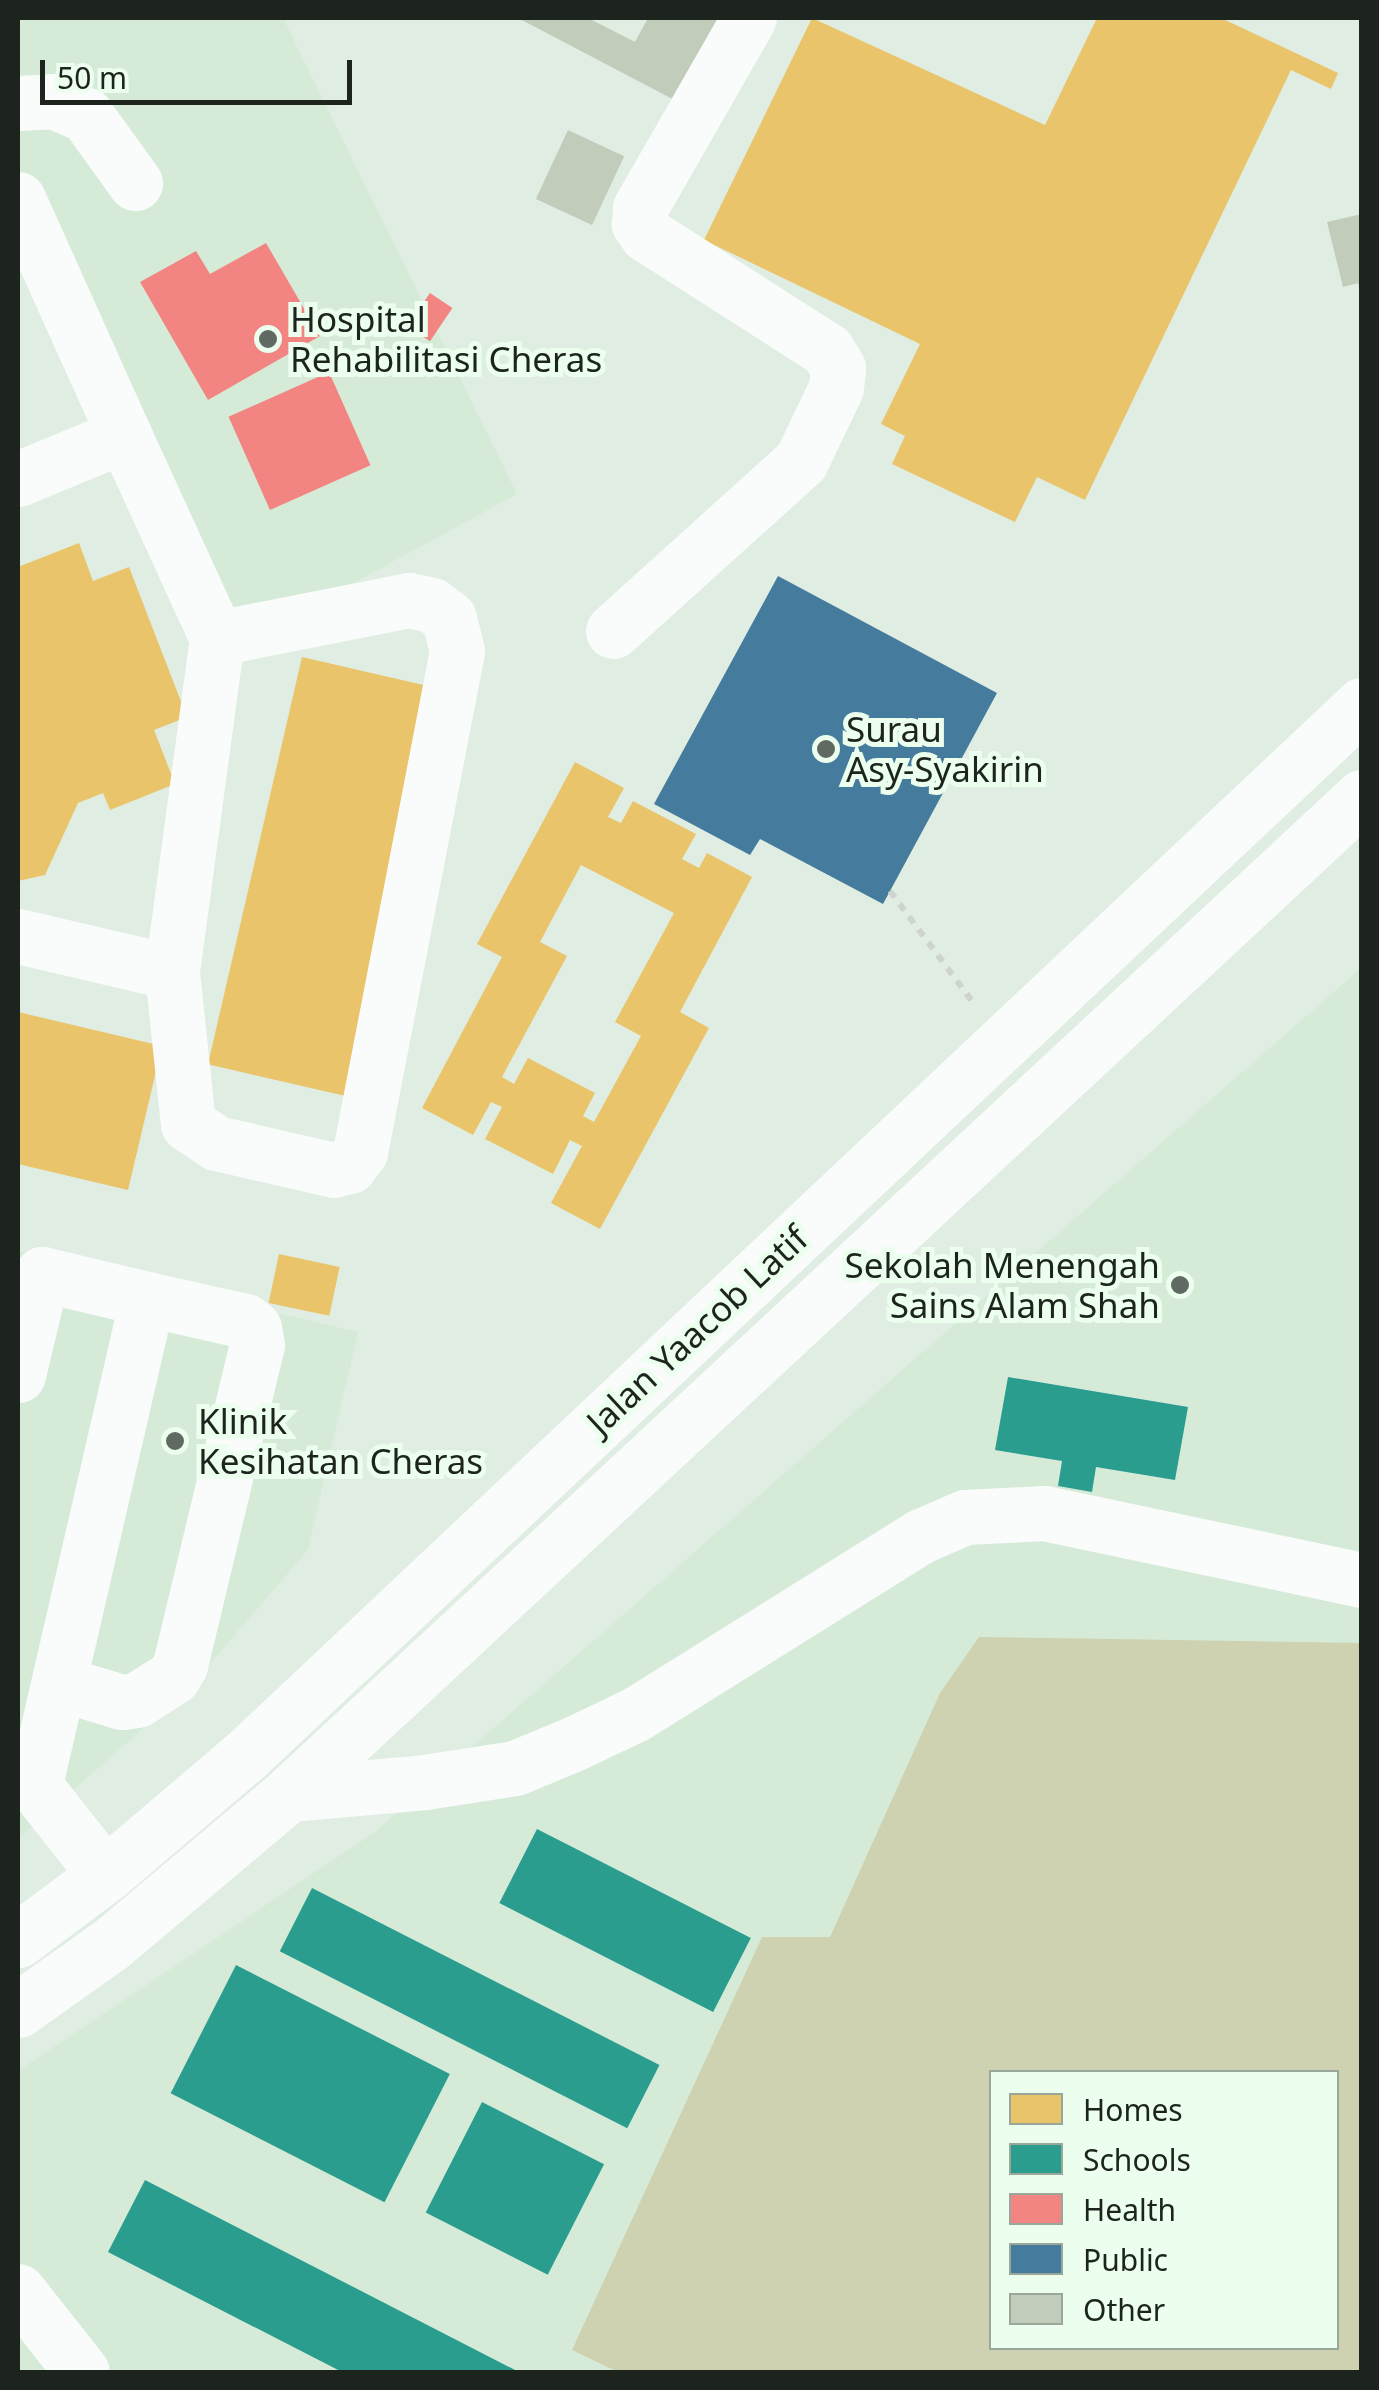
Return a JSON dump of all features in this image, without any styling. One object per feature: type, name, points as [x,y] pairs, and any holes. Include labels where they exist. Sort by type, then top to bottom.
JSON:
[{"type":"main road","points":[[613,631],[801,461],[836,388],[838,368],[826,350],[647,234],[639,224],[640,208],[748,18]]},
{"type":"main road","points":[[18,102],[53,101],[86,115],[135,184]]},
{"type":"main road","points":[[18,198],[216,638],[172,972],[188,1124],[216,1144],[334,1170],[349,1166],[360,1152],[457,652],[449,618],[432,606],[409,600],[216,638]]},
{"type":"main road","points":[[18,479],[124,435]]},
{"type":"main road","name":"Jalan Yaacob Latif","points":[[18,1940],[105,1875],[245,1756],[1362,705]]},
{"type":"main road","name":"Jalan Yaacob Latif","points":[[18,2010],[110,1944],[288,1794],[1362,797]]},
{"type":"main road","points":[[18,936],[172,972]]},
{"type":"main road","points":[[18,1376],[30,1271],[245,1321],[254,1328],[258,1344],[180,1665],[173,1677],[137,1700],[122,1702],[62,1684]]},
{"type":"main road","points":[[105,1875],[26,1783],[62,1684],[147,1298]]},
{"type":"main road","points":[[288,1794],[425,1782],[515,1768],[636,1714],[922,1536],[965,1517],[1044,1513],[1362,1580]]},
{"type":"main road","points":[[18,2291],[74,2370]]},
{"type":"path","points":[[890,891],[964,990]]},
{"type":"shaded area","name":"Hospital Rehabilitasi Cheras","points":[[18,18],[283,18],[517,494],[249,640],[18,184]]},
{"type":"shaded area","points":[[1361,968],[1361,2372],[18,2372],[18,2071],[375,1832]]},
{"type":"shaded area","name":"Klinik Kesihatan Cheras","points":[[18,1251],[358,1332],[308,1550],[189,1688],[18,1839]]},
{"type":"shaded area","points":[[979,1637],[1361,1643],[1361,2372],[618,2372],[572,2350],[762,1937],[830,1937],[940,1693]]},
{"type":"building: Homes","points":[[812,18],[1045,125],[1097,18],[1221,18],[1338,73],[1331,89],[1291,70],[1085,500],[1037,477],[1015,522],[892,464],[905,436],[881,424],[920,344],[704,240]]},
{"type":"building: Homes","points":[[79,543],[93,581],[129,567],[187,717],[154,730],[175,784],[110,810],[103,793],[78,803],[45,875],[18,881],[18,567]]},
{"type":"building: Homes","points":[[302,657],[447,691],[353,1098],[208,1064]]},
{"type":"building: Homes","points":[[575,762],[624,788],[608,817],[621,823],[633,801],[696,834],[682,859],[699,868],[707,853],[752,877],[680,1012],[709,1028],[600,1229],[551,1203],[582,1146],[570,1140],[553,1174],[485,1139],[502,1107],[491,1102],[473,1135],[422,1108],[502,957],[477,944]],"holes":[[[581,865],[674,913],[615,1022],[641,1036],[594,1122],[583,1116],[595,1093],[528,1058],[514,1084],[502,1077],[567,956],[540,942]]]},
{"type":"building: Homes","points":[[18,1012],[162,1046],[128,1190],[18,1164]]},
{"type":"building: Homes","points":[[279,1254],[340,1267],[329,1316],[269,1303]]},
{"type":"building: Schools","points":[[1008,1377],[1188,1407],[1175,1480],[1096,1467],[1092,1492],[1058,1486],[1062,1461],[995,1450]]},
{"type":"building: Schools","points":[[537,1829],[751,1938],[713,2012],[499,1903]]},
{"type":"building: Schools","points":[[312,1888],[659,2065],[627,2128],[280,1951]]},
{"type":"building: Schools","points":[[236,1965],[450,2074],[384,2202],[171,2093]]},
{"type":"building: Schools","points":[[482,2102],[604,2164],[548,2275],[426,2212]]},
{"type":"building: Schools","points":[[145,2180],[519,2372],[342,2372],[108,2252]]},
{"type":"building: Health","points":[[266,243],[320,336],[208,400],[140,282],[196,251],[210,274]]},
{"type":"building: Health","points":[[430,293],[452,308],[430,341],[408,326]]},
{"type":"building: Health","points":[[329,372],[370,465],[270,510],[229,417]]},
{"type":"building: Public","name":"Surau Asy-Syakirin","points":[[778,576],[997,693],[883,904],[760,839],[750,855],[654,804]]},
{"type":"building: Other","points":[[518,18],[588,18],[635,42],[648,18],[729,18],[682,104]]},
{"type":"building: Other","points":[[568,130],[624,156],[592,225],[536,199]]},
{"type":"building: Other","points":[[1362,214],[1360,292],[1358,283],[1343,287],[1327,222]]},
{"type":"place","name":"Hospital Rehabilitasi Cheras","points":[[268,339]]},
{"type":"place","name":"Surau Asy-Syakirin","points":[[826,749]]},
{"type":"place","name":"Sekolah Menengah Sains Alam Shah","points":[[1180,1285]]},
{"type":"place","name":"Klinik Kesihatan Cheras","points":[[175,1441]]}]
